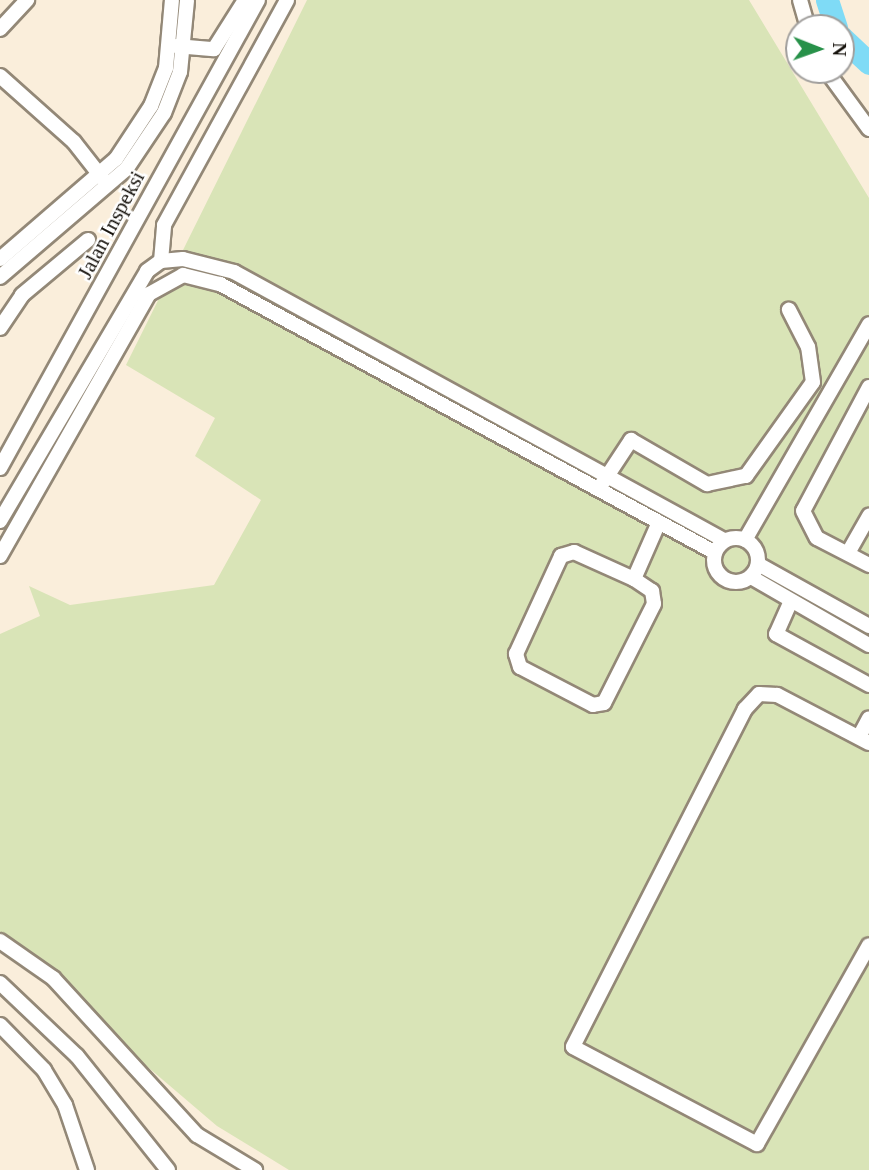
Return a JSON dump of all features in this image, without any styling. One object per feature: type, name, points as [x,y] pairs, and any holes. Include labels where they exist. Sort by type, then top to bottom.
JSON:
[{"type":"lane","points":[[0,29],[27,0]]},
{"type":"lane","points":[[172,0],[178,47]]},
{"type":"lane","points":[[0,277],[104,180],[164,113],[187,0]]},
{"type":"lane","points":[[178,47],[222,43],[246,0]]},
{"type":"lane","name":"Jalan Inspeksi","points":[[0,468],[258,0]]},
{"type":"lane","points":[[161,261],[164,225],[287,0]]},
{"type":"lane","points":[[0,76],[74,142],[104,180]]},
{"type":"lane","points":[[836,84],[869,129]]},
{"type":"lane","points":[[0,259],[104,180]]},
{"type":"lane","points":[[1,324],[38,279],[88,240]]},
{"type":"lane","points":[[0,521],[147,271],[161,261],[205,261],[234,272],[603,483],[659,522],[714,552]]},
{"type":"lane","points":[[0,556],[149,294],[183,275],[220,285],[603,483],[723,540],[745,540],[757,550],[754,570]]},
{"type":"lane","points":[[603,483],[631,440],[706,484],[746,475],[813,382],[808,347],[789,310]]},
{"type":"lane","points":[[745,540],[869,324]]},
{"type":"lane","points":[[869,387],[803,511],[808,529],[869,565]]},
{"type":"lane","points":[[848,553],[869,516]]},
{"type":"lane","points":[[634,579],[659,522]]},
{"type":"lane","points":[[723,540],[714,552],[716,572],[726,581],[754,570],[869,626]]},
{"type":"lane","points":[[574,552],[634,579],[652,591],[654,604],[604,703],[593,705],[520,667],[516,654],[561,556],[574,552]]},
{"type":"lane","points":[[754,570],[790,603],[869,645]]},
{"type":"lane","points":[[790,603],[776,635],[869,685]]},
{"type":"lane","points":[[869,718],[864,740],[777,695],[759,694],[745,709],[573,1047],[757,1144],[869,945]]},
{"type":"lane","points":[[0,941],[53,978],[197,1135],[255,1170]]},
{"type":"lane","points":[[0,983],[77,1056],[132,1133],[169,1170]]},
{"type":"lane","points":[[0,1025],[44,1070],[65,1105],[87,1170]]},
{"type":"green space","points":[[307,0],[749,0],[785,59],[785,84],[800,84],[869,198],[869,1170],[289,1170],[217,1126],[0,941],[0,634],[40,616],[29,586],[70,605],[214,585],[261,500],[195,456],[215,418],[126,365]]},
{"type":"waterway","points":[[827,0],[832,14]]},
{"type":"waterway","points":[[855,50],[869,63]]}]
